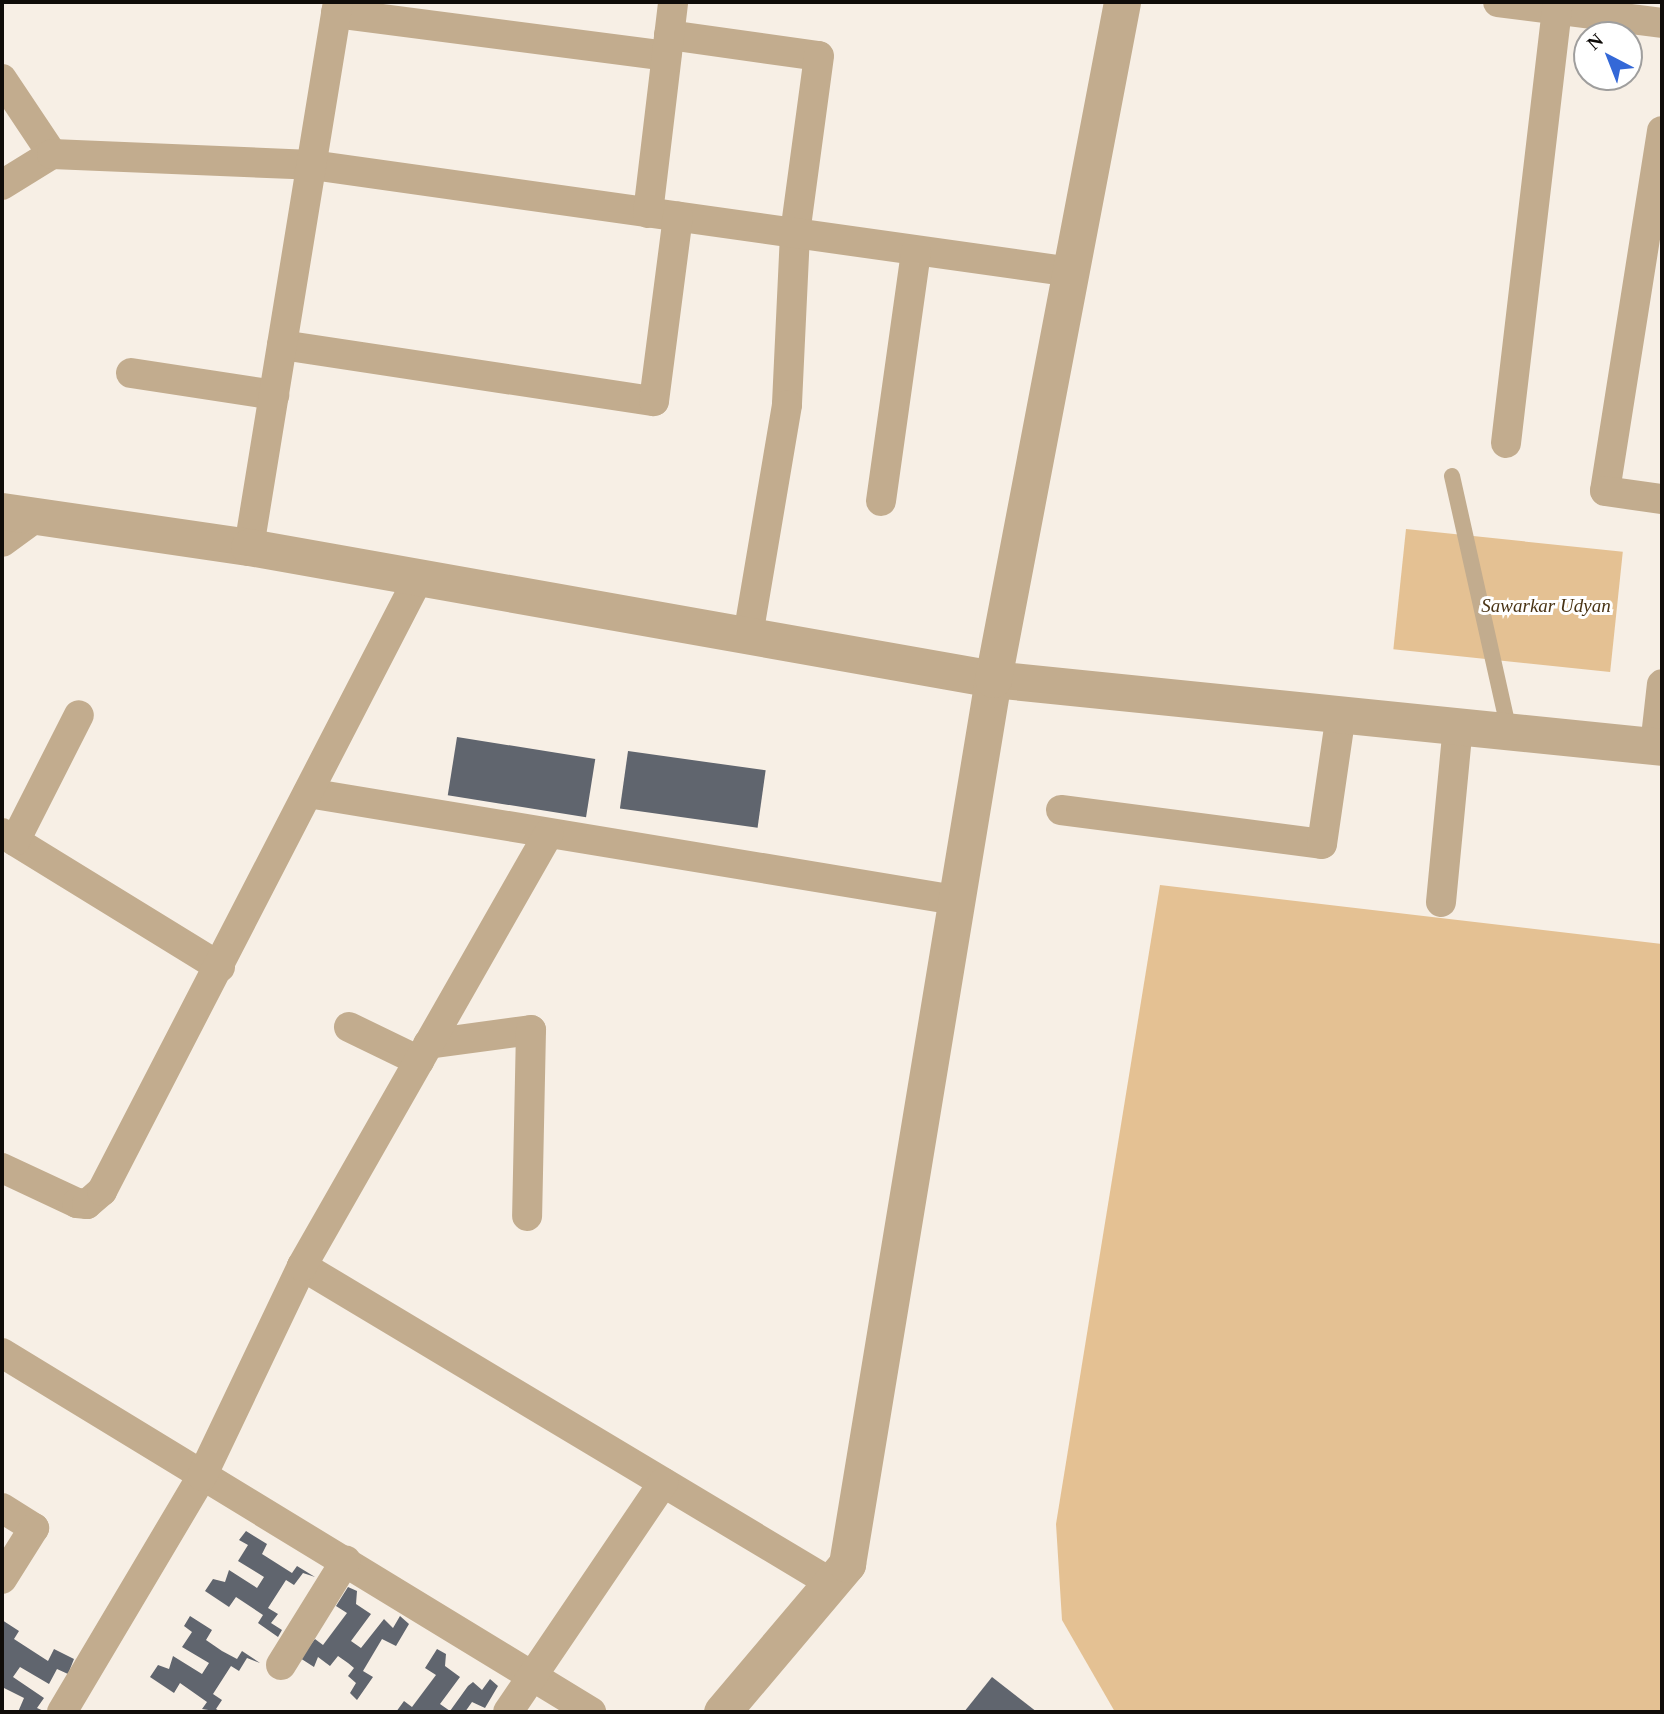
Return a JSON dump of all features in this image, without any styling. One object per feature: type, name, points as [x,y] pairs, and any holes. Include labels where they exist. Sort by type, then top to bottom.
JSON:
[{"type":"street","points":[[648,213],[673,2]]},
{"type":"street","points":[[722,1712],[847,1564],[993,679],[1122,2]]},
{"type":"street","points":[[1498,2],[1558,6],[1662,23]]},
{"type":"street","points":[[1506,443],[1558,6]]},
{"type":"street","points":[[249,547],[337,7],[668,45],[819,56],[795,234],[787,405],[748,635]]},
{"type":"street","points":[[2,79],[52,154]]},
{"type":"street","points":[[1662,131],[1605,491],[1662,499]]},
{"type":"street","points":[[2,185],[52,154],[312,165],[1070,272]]},
{"type":"street","points":[[282,345],[654,401],[678,217]]},
{"type":"street","points":[[881,501],[916,251]]},
{"type":"street","points":[[131,373],[274,395]]},
{"type":"street","points":[[2,542],[18,514],[249,547],[993,679],[1659,747],[1662,684]]},
{"type":"street","points":[[2,1168],[77,1203],[87,1204],[96,1198],[220,967],[419,577]]},
{"type":"street","points":[[1061,810],[1322,844],[1341,714]]},
{"type":"street","points":[[79,715],[8,837],[220,967]]},
{"type":"street","points":[[1441,902],[1458,726]]},
{"type":"street","points":[[308,793],[956,900]]},
{"type":"street","points":[[62,1712],[202,1476],[302,1266],[549,833]]},
{"type":"street","points":[[349,1027],[424,1053],[531,1030],[527,1216]]},
{"type":"street","points":[[302,1266],[831,1583]]},
{"type":"street","points":[[2,1353],[202,1476],[346,1560],[591,1712]]},
{"type":"street","points":[[508,1712],[663,1483]]},
{"type":"street","points":[[2,1508],[34,1528],[2,1579]]},
{"type":"street","points":[[281,1665],[346,1560]]},
{"type":"lane","points":[[1452,476],[1508,731]]},
{"type":"green space","name":"Sawarkar Udyan","points":[[1406,529],[1623,552],[1610,672],[1393,649]]},
{"type":"green space","points":[[1160,885],[1662,944],[1662,1712],[1115,1712],[1062,1620],[1056,1524]]},
{"type":"building","points":[[457,737],[595,759],[586,817],[448,795]]},
{"type":"building","points":[[628,751],[766,770],[758,828],[620,808]]},
{"type":"building","points":[[246,1531],[267,1544],[262,1554],[292,1573],[297,1566],[315,1577],[303,1573],[294,1585],[286,1580],[268,1608],[278,1614],[271,1623],[282,1630],[278,1637],[258,1623],[263,1615],[236,1597],[229,1607],[205,1591],[213,1579],[225,1582],[229,1570],[257,1588],[264,1577],[238,1561],[248,1545],[239,1540]]},
{"type":"building","points":[[348,1587],[357,1591],[356,1604],[371,1614],[351,1641],[361,1648],[384,1619],[393,1628],[400,1616],[409,1624],[396,1646],[382,1639],[363,1671],[373,1677],[357,1700],[350,1693],[356,1683],[348,1676],[354,1668],[348,1663],[338,1656],[330,1666],[318,1657],[314,1667],[300,1658],[315,1639],[323,1645],[347,1613],[336,1606]]},
{"type":"building","points":[[190,1616],[212,1630],[206,1640],[222,1651],[237,1659],[242,1651],[260,1663],[247,1658],[239,1671],[231,1666],[213,1694],[222,1700],[216,1709],[221,1712],[202,1709],[207,1702],[180,1683],[174,1693],[150,1677],[158,1665],[169,1669],[173,1656],[202,1674],[209,1663],[182,1647],[192,1632],[184,1626]]},
{"type":"building","points":[[2,1620],[19,1631],[14,1639],[48,1661],[54,1649],[74,1659],[68,1674],[57,1669],[49,1684],[20,1667],[13,1677],[44,1698],[37,1708],[46,1712],[18,1712],[24,1698],[2,1687]]},
{"type":"building","points":[[437,1649],[446,1654],[445,1666],[460,1677],[440,1704],[450,1711],[473,1682],[482,1690],[490,1679],[498,1686],[485,1708],[472,1702],[465,1712],[396,1712],[404,1701],[412,1707],[436,1675],[425,1668]]},
{"type":"building","points":[[992,1677],[1037,1712],[964,1712]]}]
